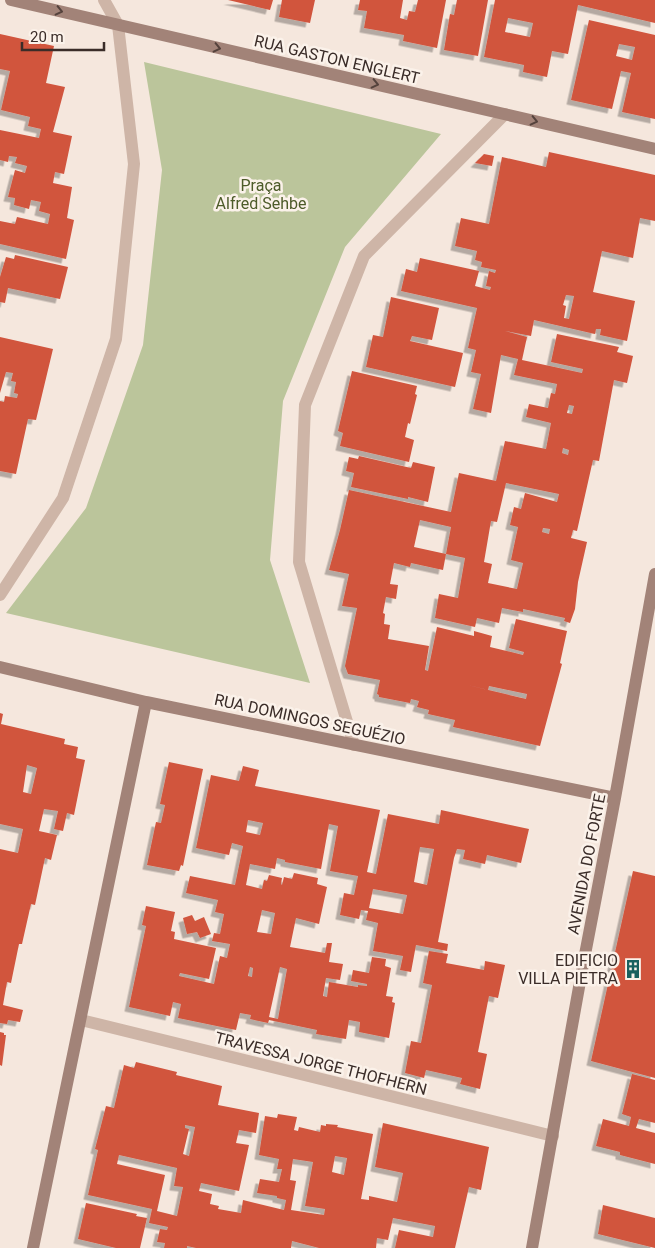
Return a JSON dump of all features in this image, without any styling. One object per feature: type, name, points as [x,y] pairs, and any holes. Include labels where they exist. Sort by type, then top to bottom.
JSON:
[{"type":"street","name":"RUA GASTON ENGLERT","points":[[11,0],[655,149]]},
{"type":"street","points":[[0,595],[63,498],[116,339],[134,164],[118,25],[104,0]]},
{"type":"street","points":[[354,745],[298,562],[305,405],[364,256],[505,114]]},
{"type":"street","name":"AVENIDA DO FORTE","points":[[532,1248],[583,965],[616,798],[655,574]]},
{"type":"street","name":"RUA DOMINGOS SEGUÉZIO","points":[[0,667],[146,702],[616,798]]},
{"type":"street","points":[[33,1248],[146,702]]},
{"type":"street","name":"TRAVESSA JORGE THOFHERN","points":[[81,1020],[553,1136]]},
{"type":"green space","name":"Praça Alfred Sehbe","points":[[144,62],[441,134],[345,247],[283,401],[270,560],[310,683],[6,613],[86,508],[143,345],[162,170]]},
{"type":"building","points":[[228,0],[273,0],[270,10]]},
{"type":"building","points":[[282,0],[315,0],[310,23],[279,17]]},
{"type":"building","points":[[360,0],[403,0],[400,18],[407,20],[409,11],[415,12],[418,0],[446,0],[437,48],[403,41],[404,35],[364,28],[367,11],[358,10]]},
{"type":"building","points":[[457,0],[488,0],[478,56],[444,50],[450,14],[454,15]]},
{"type":"building","points":[[495,0],[655,0],[655,23],[578,5],[568,54],[552,51],[547,77],[523,72],[524,65],[484,57]],"holes":[[[508,18],[533,23],[530,37],[505,32]]]},
{"type":"building","points":[[589,20],[655,35],[655,119],[622,112],[631,73],[621,71],[612,109],[571,100]],"holes":[[[619,44],[635,47],[632,60],[616,56]]]},
{"type":"building","points":[[0,34],[54,46],[46,83],[65,87],[53,132],[72,136],[64,174],[55,172],[53,183],[72,187],[67,218],[74,220],[66,259],[0,244],[0,221],[15,224],[17,217],[48,224],[50,214],[39,211],[41,202],[31,200],[29,209],[14,205],[15,198],[8,197],[15,170],[25,173],[27,166],[15,163],[17,157],[9,156],[8,162],[0,160],[0,130],[39,138],[41,129],[28,126],[30,117],[1,110],[10,71],[0,69]]},
{"type":"building","points":[[549,152],[655,175],[655,221],[640,218],[633,258],[602,251],[593,292],[635,301],[627,341],[600,335],[601,329],[596,329],[595,334],[534,320],[531,336],[505,331],[527,337],[522,360],[582,373],[583,369],[551,362],[557,334],[619,347],[617,352],[633,356],[627,383],[614,380],[599,461],[593,460],[577,531],[573,530],[571,538],[587,542],[578,582],[575,609],[570,623],[564,621],[565,618],[523,609],[523,612],[502,608],[499,623],[477,618],[475,627],[435,618],[439,594],[458,598],[465,558],[446,554],[443,570],[411,563],[410,567],[394,563],[390,584],[398,585],[396,599],[386,597],[383,613],[385,614],[384,624],[390,625],[388,639],[429,646],[425,670],[428,671],[437,627],[474,636],[474,631],[492,636],[490,647],[523,655],[524,652],[509,648],[516,619],[567,631],[560,663],[562,664],[540,746],[453,727],[455,720],[428,714],[429,710],[417,707],[419,701],[411,699],[410,703],[379,697],[377,694],[380,680],[348,674],[345,666],[357,608],[342,606],[349,574],[329,570],[349,490],[451,512],[459,473],[496,481],[505,441],[546,449],[551,423],[526,417],[529,404],[548,408],[551,393],[555,394],[557,384],[514,375],[518,359],[501,355],[491,413],[473,409],[481,374],[471,372],[476,350],[468,348],[477,308],[401,291],[406,269],[417,272],[420,258],[479,271],[475,286],[490,290],[491,287],[486,286],[489,271],[495,273],[496,270],[481,267],[482,262],[475,260],[477,251],[455,246],[461,218],[489,224],[502,157],[546,167]],"holes":[[[566,295],[574,296],[569,319],[564,318],[566,306],[563,305]],[[569,405],[574,406],[572,414],[567,413]],[[563,448],[569,450],[568,455],[562,453]],[[506,483],[559,494],[557,502],[525,493],[521,509],[514,507],[510,525],[518,527],[511,560],[523,563],[517,589],[488,583],[492,564],[484,562],[491,521],[497,522]],[[420,520],[451,527],[446,554],[414,547]],[[543,528],[550,529],[549,534],[542,532]],[[489,686],[527,694],[526,699],[488,690]]]},
{"type":"building","points":[[484,154],[494,156],[492,166],[475,163]]},
{"type":"building","points":[[15,255],[68,267],[60,299],[8,288],[5,303],[0,302],[0,277],[6,257],[14,259]]},
{"type":"building","points":[[391,297],[439,308],[432,340],[412,336],[410,341],[463,353],[455,387],[366,367],[373,335],[383,337]]},
{"type":"building","points":[[0,337],[53,349],[36,420],[28,419],[16,474],[0,471],[0,401],[4,402],[5,396],[17,398],[18,394],[14,393],[16,382],[11,381],[13,373],[6,372],[0,393]]},
{"type":"building","points":[[352,371],[417,386],[415,394],[417,395],[405,437],[414,440],[409,462],[340,446],[343,433],[338,431]]},
{"type":"building","points":[[359,456],[411,468],[413,462],[435,467],[428,502],[351,487],[354,473],[346,471],[349,457],[358,459]]},
{"type":"building","points":[[0,713],[3,714],[1,724],[65,739],[64,744],[78,747],[76,758],[85,760],[74,815],[67,813],[63,831],[54,829],[58,811],[44,809],[39,831],[57,835],[51,860],[45,858],[35,905],[31,904],[22,944],[19,944],[11,983],[7,982],[3,1005],[23,1010],[20,1022],[8,1020],[7,1024],[0,1023],[0,849],[18,853],[23,829],[0,824]],"holes":[[[27,765],[37,768],[31,794],[23,792]]]},
{"type":"building","points":[[169,762],[203,769],[183,866],[181,865],[179,871],[147,865],[156,822],[161,823],[165,805],[160,804]]},
{"type":"building","points":[[243,766],[259,770],[255,786],[380,810],[367,872],[376,874],[388,814],[439,824],[441,810],[529,829],[521,863],[487,855],[485,864],[463,859],[465,850],[457,849],[438,942],[448,944],[447,951],[416,945],[411,972],[400,970],[403,956],[373,951],[378,923],[366,920],[368,911],[361,910],[359,919],[340,915],[344,893],[354,895],[358,876],[330,871],[338,826],[329,824],[321,869],[285,862],[285,860],[277,858],[275,869],[250,864],[246,885],[262,889],[264,880],[267,881],[269,875],[282,878],[282,885],[284,877],[292,879],[294,873],[318,878],[317,884],[327,887],[319,924],[296,918],[290,947],[325,953],[327,943],[332,943],[329,962],[343,964],[340,980],[326,978],[323,996],[327,997],[329,982],[358,987],[358,985],[367,986],[367,984],[351,981],[353,970],[369,973],[372,957],[386,959],[385,966],[391,968],[386,996],[393,997],[392,1002],[395,1003],[389,1038],[359,1032],[360,1022],[349,1020],[346,1039],[316,1034],[317,1030],[269,1020],[268,1023],[250,1019],[251,1015],[240,1013],[236,1030],[178,1018],[181,1004],[173,1002],[170,1016],[129,1007],[146,926],[142,925],[146,906],[175,912],[171,931],[175,932],[174,939],[216,948],[209,979],[180,973],[179,976],[214,984],[220,956],[227,958],[230,944],[212,941],[214,933],[220,934],[224,914],[215,912],[218,900],[186,893],[190,876],[235,885],[243,846],[232,843],[229,855],[196,848],[211,775],[239,781]],"holes":[[[248,820],[263,823],[260,835],[246,832]],[[420,847],[434,849],[427,885],[414,882]],[[373,889],[407,895],[403,914],[369,908]],[[262,910],[275,913],[271,934],[257,932]],[[250,967],[253,968],[252,977],[248,976]],[[280,967],[287,969],[278,1019],[269,1017]]]},
{"type":"building","name":"EDIFICIO VILLA PIETRA","points":[[633,871],[655,876],[655,1078],[591,1061]]},
{"type":"building","points":[[192,915],[195,921],[204,917],[211,934],[200,938],[197,932],[187,934],[183,918]]},
{"type":"building","points":[[429,951],[448,954],[446,963],[484,970],[485,961],[505,965],[498,998],[489,996],[478,1052],[487,1054],[480,1089],[460,1084],[462,1078],[426,1070],[424,1078],[405,1073],[411,1041],[421,1043],[432,985],[423,983]]},
{"type":"building","points":[[0,1032],[6,1035],[2,1066],[0,1065]]},
{"type":"building","points":[[136,1062],[177,1072],[176,1075],[222,1086],[218,1105],[259,1113],[256,1133],[239,1130],[236,1143],[249,1145],[239,1191],[201,1183],[199,1191],[212,1194],[210,1204],[219,1206],[218,1209],[241,1213],[243,1200],[284,1210],[286,1200],[277,1198],[277,1196],[257,1193],[260,1179],[279,1182],[282,1169],[277,1169],[279,1159],[259,1155],[265,1116],[277,1118],[278,1114],[297,1117],[294,1130],[298,1131],[299,1127],[320,1132],[321,1125],[326,1126],[326,1124],[338,1125],[337,1127],[373,1134],[361,1199],[369,1200],[369,1196],[397,1202],[403,1173],[375,1167],[383,1123],[489,1147],[481,1190],[469,1187],[455,1248],[395,1248],[399,1230],[433,1237],[435,1226],[393,1218],[388,1240],[377,1238],[376,1248],[319,1248],[292,1241],[291,1248],[196,1248],[187,1246],[187,1248],[164,1248],[165,1243],[157,1242],[160,1229],[167,1230],[168,1227],[149,1223],[152,1209],[88,1195],[98,1150],[95,1149],[106,1106],[114,1108],[124,1065],[134,1068]],"holes":[[[185,1125],[195,1127],[189,1156],[183,1154],[189,1129],[185,1128]],[[119,1155],[177,1168],[174,1186],[183,1187],[177,1216],[157,1211],[165,1175],[117,1164]],[[335,1156],[347,1158],[344,1175],[332,1172]],[[293,1159],[313,1162],[305,1206],[325,1209],[324,1215],[291,1210],[296,1181],[290,1180]]]},
{"type":"building","points":[[632,1074],[655,1080],[655,1123],[639,1119],[636,1128],[655,1133],[655,1164],[620,1155],[620,1152],[596,1146],[603,1119],[629,1126],[631,1117],[622,1114]]},
{"type":"building","points":[[86,1203],[147,1218],[140,1248],[116,1248],[78,1239]]},
{"type":"building","points":[[603,1205],[655,1218],[655,1248],[598,1234]]},
{"type":"place","name":"EDIFICIO VILLA PIETRA","points":[[633,969]]}]
